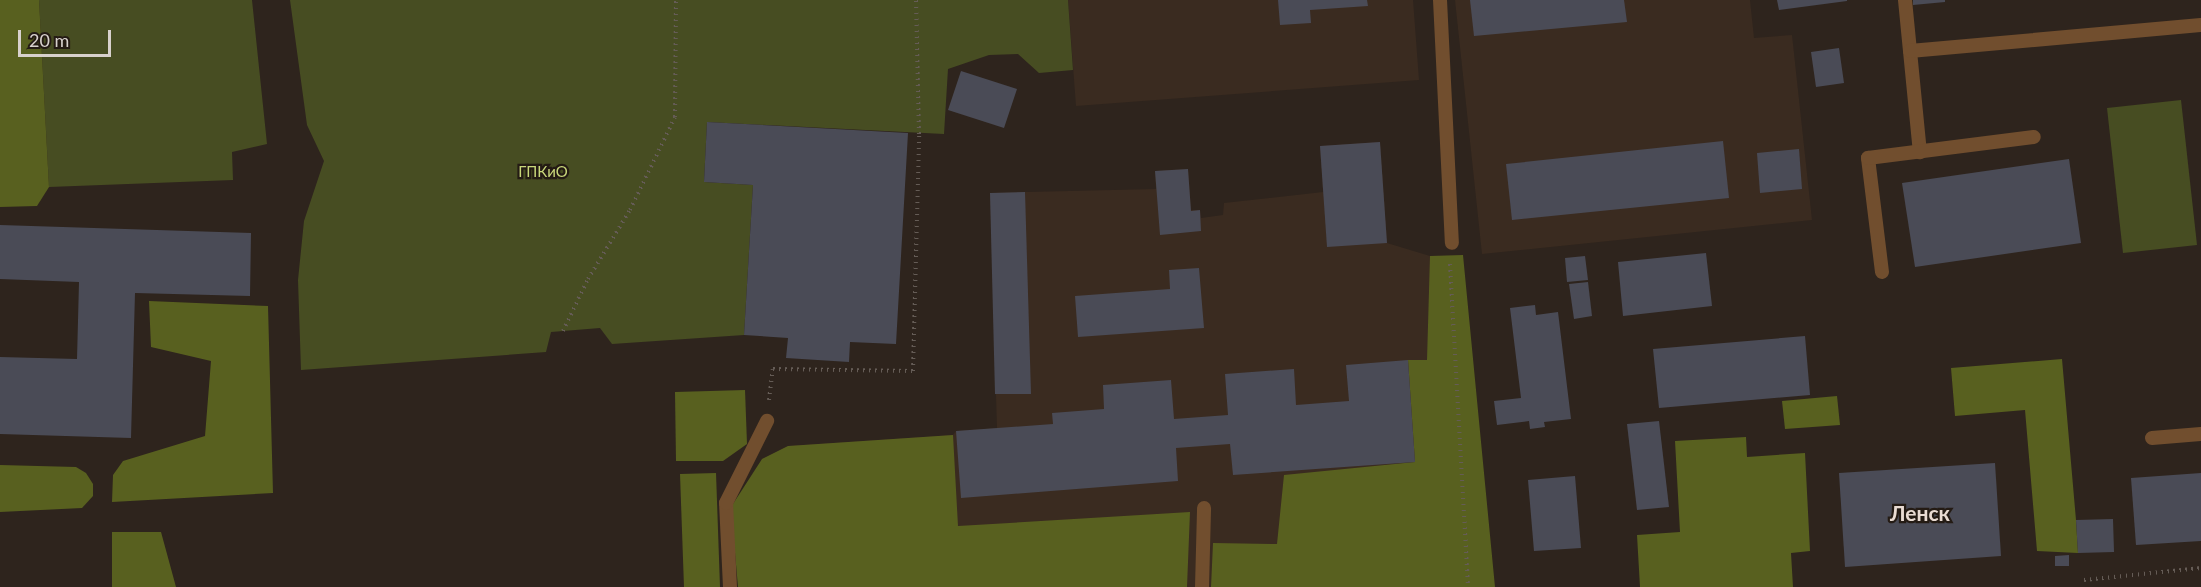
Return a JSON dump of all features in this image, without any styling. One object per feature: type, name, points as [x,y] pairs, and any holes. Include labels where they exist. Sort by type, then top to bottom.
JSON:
[{"type":"lane","points":[[1440,0],[1452,243]]},
{"type":"lane","points":[[1905,0],[1920,152]]},
{"type":"lane","points":[[1910,51],[2201,25]]},
{"type":"lane","points":[[1882,272],[1868,158],[2034,137]]},
{"type":"lane","points":[[730,587],[726,503],[767,421]]},
{"type":"lane","points":[[2152,438],[2201,434]]},
{"type":"lane","points":[[1202,587],[1204,508]]},
{"type":"path","points":[[563,331],[588,279],[630,210],[675,117],[676,0]]},
{"type":"path","points":[[767,421],[773,369],[914,371],[919,134],[916,0]]},
{"type":"path","points":[[1452,243],[1449,255],[1468,587]]},
{"type":"path","points":[[2084,580],[2201,568]]},
{"type":"shaded area","points":[[1068,0],[1413,0],[1419,80],[1076,106]]},
{"type":"shaded area","points":[[1455,0],[1750,0],[1754,38],[1792,35],[1812,220],[1482,254]]},
{"type":"shaded area","points":[[1380,142],[1387,243],[1430,256],[1452,587],[738,587],[762,459],[788,446],[953,435],[956,431],[997,428],[990,193],[1156,189],[1155,171],[1188,169],[1191,210],[1200,210],[1201,218],[1223,215],[1224,203],[1323,192],[1320,146]]},
{"type":"green space","points":[[0,0],[39,0],[49,187],[37,206],[0,207]]},
{"type":"green space","points":[[39,0],[252,0],[267,144],[232,152],[233,180],[49,187]]},
{"type":"green space","name":"ГПКиО","points":[[290,0],[1068,0],[1073,70],[1039,73],[1018,54],[989,55],[948,69],[944,134],[707,122],[704,182],[753,185],[744,335],[612,344],[600,328],[551,332],[546,352],[301,370],[298,280],[304,221],[324,161],[307,125]]},
{"type":"green space","points":[[2181,100],[2197,245],[2123,253],[2107,108]]},
{"type":"green space","points":[[1463,255],[1495,587],[1211,587],[1213,543],[1277,544],[1284,475],[1415,462],[1408,360],[1427,360],[1430,256]]},
{"type":"green space","points":[[149,301],[268,306],[273,493],[112,502],[113,475],[123,461],[205,436],[211,361],[151,347]]},
{"type":"green space","points":[[2062,359],[2078,553],[2037,551],[2025,410],[1955,416],[1951,368]]},
{"type":"green space","points":[[745,390],[747,444],[723,461],[676,461],[675,392]]},
{"type":"green space","points":[[1837,396],[1840,425],[1785,429],[1782,401]]},
{"type":"green space","points":[[953,435],[958,526],[1190,512],[1187,587],[738,587],[731,507],[762,459],[788,446]]},
{"type":"green space","points":[[1746,437],[1747,457],[1805,453],[1810,551],[1791,553],[1793,587],[1640,587],[1637,535],[1680,532],[1675,441]]},
{"type":"green space","points":[[0,465],[76,467],[86,473],[93,484],[93,496],[82,508],[0,512]]},
{"type":"green space","points":[[716,473],[720,587],[684,587],[680,474]]},
{"type":"green space","points":[[112,532],[161,532],[176,587],[112,587]]},
{"type":"building","points":[[1278,0],[1367,0],[1368,6],[1310,10],[1311,23],[1280,25]]},
{"type":"building","points":[[1470,0],[1624,0],[1627,22],[1474,36]]},
{"type":"building","points":[[1777,0],[1847,0],[1847,1],[1779,10]]},
{"type":"building","points":[[1913,0],[1945,0],[1945,2],[1913,5]]},
{"type":"building","points":[[1839,48],[1844,83],[1816,87],[1811,52]]},
{"type":"building","points":[[961,71],[1017,89],[1004,128],[948,110]]},
{"type":"building","points":[[707,122],[908,133],[896,344],[850,342],[849,362],[786,358],[788,338],[744,335],[753,185],[704,182]]},
{"type":"building","points":[[1723,141],[1729,198],[1512,220],[1506,164]]},
{"type":"building","points":[[1380,142],[1387,243],[1327,247],[1320,146]]},
{"type":"building","points":[[1799,149],[1802,189],[1760,193],[1757,153]]},
{"type":"building","points":[[2069,159],[2081,243],[1915,267],[1902,183]]},
{"type":"building","points":[[1188,169],[1191,211],[1200,210],[1201,231],[1160,235],[1155,171]]},
{"type":"building","points":[[1025,192],[1031,394],[995,394],[990,193]]},
{"type":"building","points":[[0,225],[251,233],[250,296],[135,293],[131,438],[0,434],[0,357],[77,359],[79,282],[0,279]]},
{"type":"building","points":[[1706,253],[1712,306],[1623,316],[1618,262]]},
{"type":"building","points":[[1585,256],[1588,280],[1567,282],[1565,258]]},
{"type":"building","points":[[1199,268],[1204,328],[1078,337],[1075,296],[1170,289],[1169,270]]},
{"type":"building","points":[[1588,282],[1592,316],[1574,319],[1569,284]]},
{"type":"building","points":[[1535,305],[1536,315],[1558,312],[1571,419],[1544,422],[1545,427],[1530,429],[1529,421],[1497,425],[1494,401],[1521,398],[1510,308]]},
{"type":"building","points":[[1805,336],[1810,395],[1659,408],[1653,349]]},
{"type":"building","points":[[1408,360],[1415,462],[1233,475],[1230,444],[1176,448],[1178,481],[961,498],[956,431],[1053,424],[1052,413],[1104,409],[1103,385],[1171,380],[1174,419],[1228,415],[1225,374],[1294,369],[1296,405],[1349,401],[1346,365]]},
{"type":"building","points":[[1659,421],[1669,507],[1637,510],[1627,424]]},
{"type":"building","points":[[1995,463],[2001,556],[1845,567],[1839,473]]},
{"type":"building","points":[[2201,473],[2201,541],[2136,545],[2131,478]]},
{"type":"building","points":[[1575,476],[1581,548],[1534,551],[1528,480]]},
{"type":"building","points":[[2113,519],[2114,552],[2078,553],[2076,520]]},
{"type":"building","points":[[2069,555],[2069,566],[2055,566],[2055,556]]},
{"type":"district","name":"Ленск","points":[[1920,513]]}]
